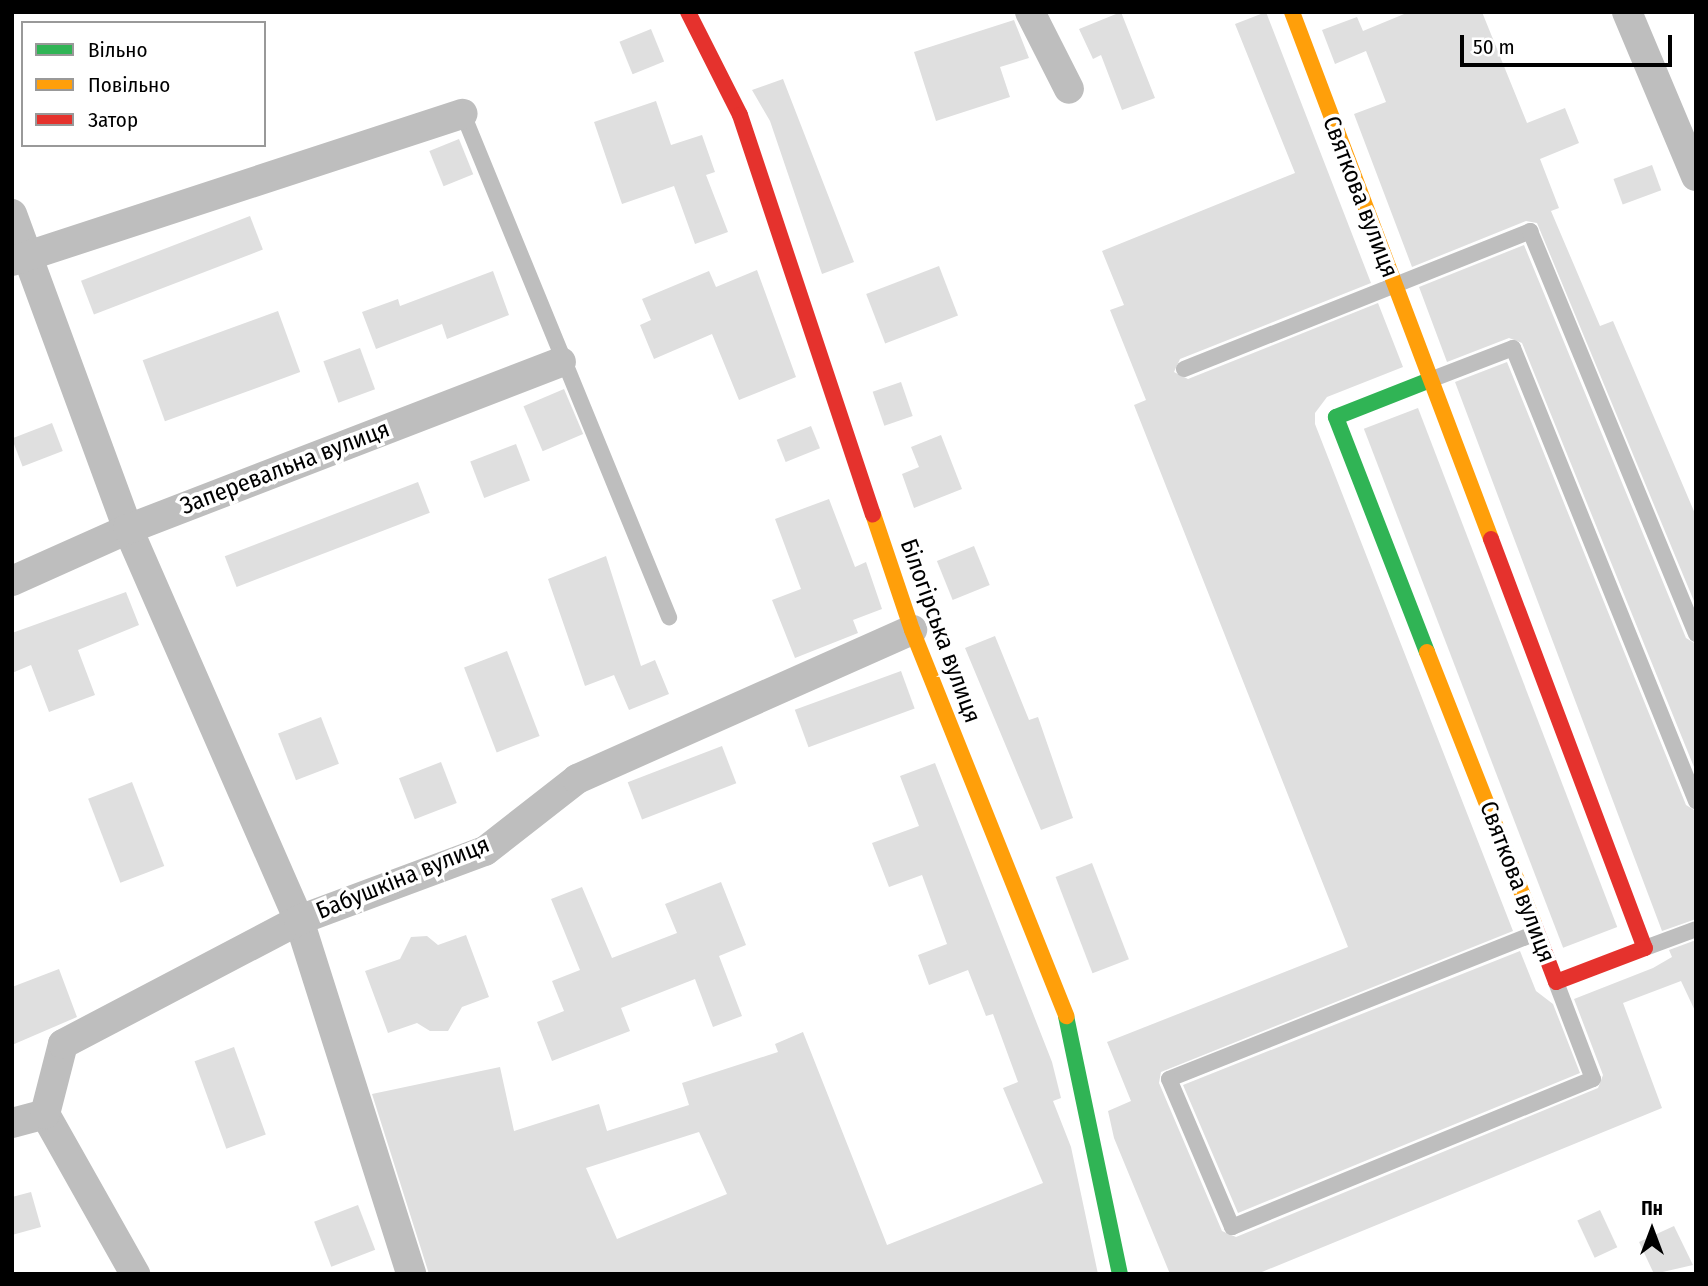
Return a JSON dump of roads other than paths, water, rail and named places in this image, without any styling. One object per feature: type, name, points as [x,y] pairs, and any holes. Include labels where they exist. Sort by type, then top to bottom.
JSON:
[{"type":"street","name":"Білогірська вулиця","points":[[688,12],[740,114],[912,631],[1065,1010],[1120,1274]]},
{"type":"street","points":[[1030,12],[1069,89]]},
{"type":"street","name":"Святкова вулиця","points":[[1292,12],[1644,948],[1556,982],[1336,417],[1430,380]]},
{"type":"street","points":[[1627,12],[1696,176]]},
{"type":"street","points":[[20,259],[463,114]]},
{"type":"street","points":[[12,214],[20,259],[128,529],[299,920],[411,1274]]},
{"type":"street","name":"Заперевальна вулиця","points":[[12,581],[128,529],[561,362]]},
{"type":"street","name":"Бабушкіна вулиця","points":[[45,1114],[63,1044],[299,920],[485,851],[577,779],[912,631]]},
{"type":"street","points":[[12,1123],[45,1114],[135,1274]]},
{"type":"lane","points":[[463,114],[561,362],[669,617]]},
{"type":"lane","points":[[1184,369],[1530,231],[1696,634]]},
{"type":"lane","points":[[1430,380],[1513,348],[1696,801]]},
{"type":"lane","points":[[1644,948],[1696,929]]},
{"type":"lane","points":[[1536,933],[1169,1079],[1232,1227],[1593,1079],[1556,982]]}]
